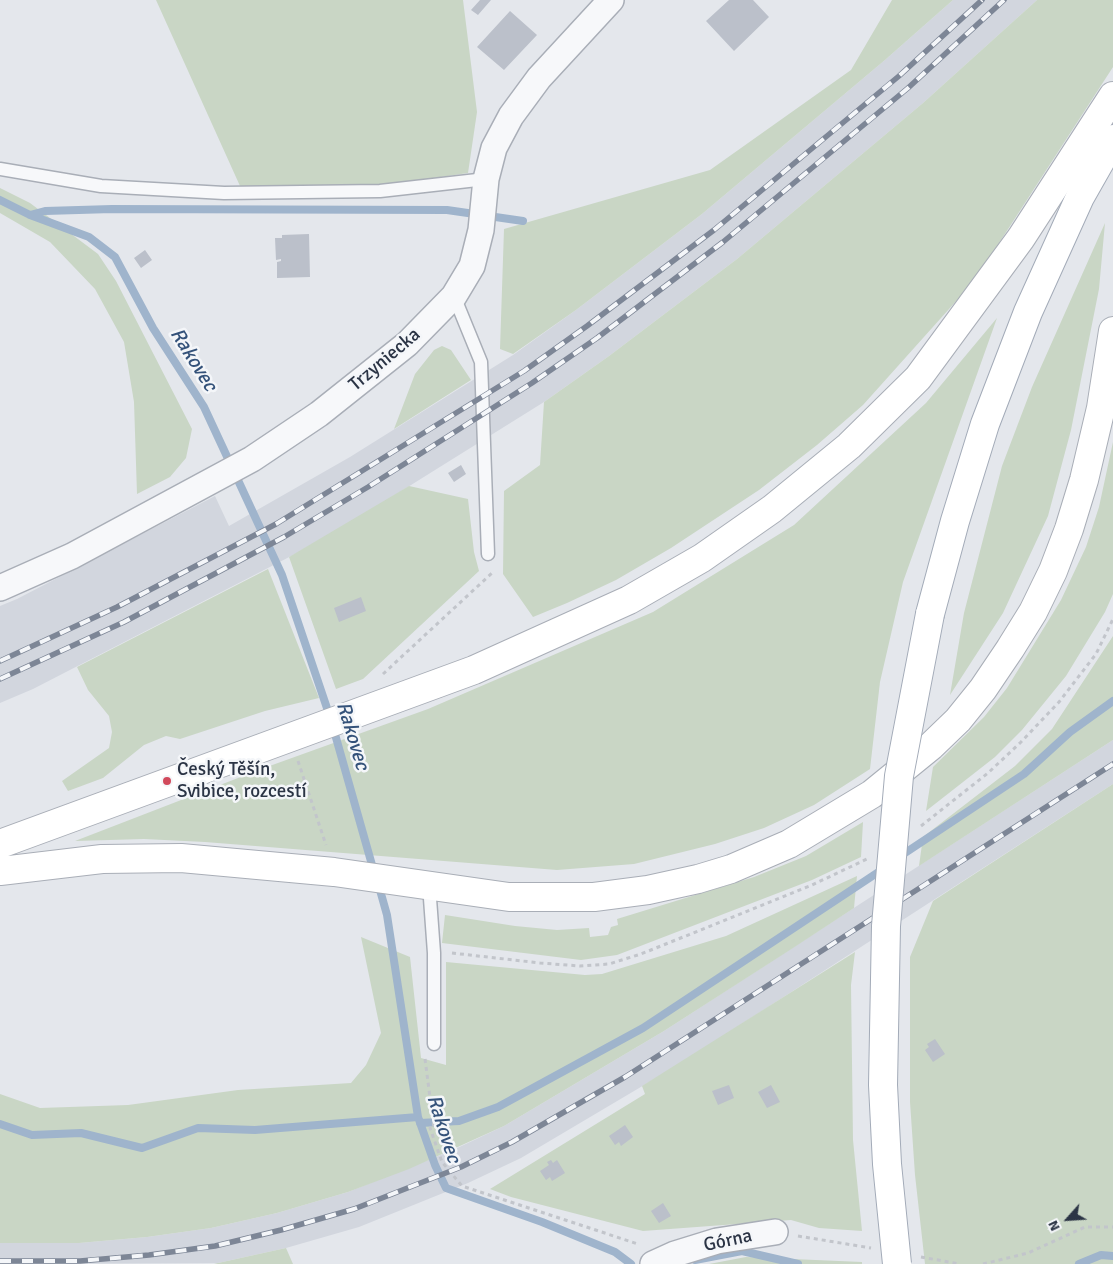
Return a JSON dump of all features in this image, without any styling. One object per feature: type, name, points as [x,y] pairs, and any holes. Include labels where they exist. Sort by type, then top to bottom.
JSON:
[{"type":"main road","points":[[0,844],[167,781],[296,736],[474,670],[629,600],[702,558],[772,510],[849,446],[918,378],[1021,238],[1113,96]]},
{"type":"main road","points":[[897,1264],[887,1164],[882,1085],[886,926],[899,776],[930,614],[955,521],[985,424],[1028,312],[1080,197],[1113,139]]},
{"type":"main road","points":[[0,871],[102,859],[180,858],[342,874],[509,897],[594,897],[648,890],[698,878],[731,869],[789,844],[841,815],[902,771],[958,720],[983,689],[1033,612],[1053,571],[1084,480],[1101,408],[1113,330]]},
{"type":"street","points":[[485,188],[494,148],[510,116],[539,78],[611,0]]},
{"type":"street","name":"Trzyniecka","points":[[0,588],[72,556],[252,459],[319,414],[408,344],[454,296],[472,266],[481,230],[485,188]]},
{"type":"street","name":"Górna","points":[[645,1257],[675,1254],[717,1241],[775,1232]]},
{"type":"lane","points":[[0,169],[101,186],[224,194],[485,188]]},
{"type":"lane","points":[[454,296],[481,362],[488,554]]},
{"type":"lane","points":[[430,885],[434,953],[434,1044]]},
{"type":"path","points":[[380,677],[494,571],[488,554]]},
{"type":"path","points":[[296,736],[342,874]]},
{"type":"path","points":[[434,1044],[425,1050],[424,1062],[434,1128],[430,1128],[442,1162],[462,1186],[639,1245],[645,1257]]},
{"type":"path","points":[[983,1264],[1028,1254],[1085,1227],[1113,1227]]},
{"type":"shaded area","points":[[953,0],[1037,0],[923,103],[737,259],[609,356],[544,402],[379,505],[297,553],[33,689],[0,703],[0,606],[17,599],[215,496],[229,526],[350,457],[513,355],[576,310],[702,214],[885,60]]},
{"type":"shaded area","points":[[1113,740],[1113,784],[683,1062],[521,1158],[468,1183],[359,1227],[286,1248],[218,1263],[0,1264],[0,1243],[79,1243],[147,1237],[211,1228],[277,1213],[348,1192],[453,1150],[504,1126],[664,1031]]},
{"type":"green space","points":[[156,0],[463,0],[477,112],[468,173],[379,186],[240,186]]},
{"type":"green space","points":[[892,0],[953,0],[885,60],[702,214],[576,310],[513,354],[500,349],[504,229],[710,170],[851,70]]},
{"type":"green space","points":[[1037,0],[1113,0],[1113,67],[988,260],[958,299],[863,405],[817,445],[759,490],[671,548],[616,580],[533,617],[503,574],[504,491],[540,465],[544,402],[609,356],[737,259],[923,103]]},
{"type":"green space","points":[[0,188],[30,203],[98,254],[116,281],[192,429],[186,458],[170,477],[137,494],[134,402],[124,342],[95,289],[50,242],[0,213]]},
{"type":"green space","points":[[1105,223],[1099,289],[1071,430],[1048,516],[1003,613],[950,695],[964,613],[1002,466],[1032,387]]},
{"type":"green space","points":[[997,318],[903,582],[880,682],[870,769],[814,805],[764,828],[715,844],[634,864],[557,870],[205,842],[144,839],[75,841],[264,768],[428,709],[653,612],[794,525],[926,403]]},
{"type":"green space","points":[[442,346],[451,350],[471,380],[394,429],[415,374],[434,350]]},
{"type":"green space","points":[[1113,442],[1113,594],[1105,612],[1066,676],[1022,730],[995,757],[926,811],[933,767],[984,717],[1007,688],[1061,600],[1086,547],[1099,507]]},
{"type":"green space","points":[[409,486],[468,499],[474,552],[479,571],[363,679],[336,689],[289,557]]},
{"type":"green space","points":[[268,569],[319,698],[265,711],[180,739],[166,736],[144,745],[103,778],[68,791],[62,781],[109,748],[112,732],[109,716],[88,690],[77,667]]},
{"type":"green space","points":[[1113,636],[1113,740],[919,866],[923,837],[1015,766],[1052,729]]},
{"type":"green space","points":[[1113,784],[1113,1264],[925,1264],[915,1175],[910,1102],[910,957],[933,901]]},
{"type":"green space","points":[[863,822],[861,857],[812,880],[617,955],[581,960],[442,943],[445,915],[515,926],[557,930],[589,928],[590,937],[608,935],[611,927],[618,925],[617,919],[754,877],[806,856]]},
{"type":"green space","points":[[857,876],[854,908],[793,948],[664,1031],[504,1126],[409,1169],[348,1192],[277,1213],[211,1228],[147,1237],[79,1243],[0,1243],[0,1094],[40,1108],[128,1105],[238,1090],[351,1083],[366,1065],[381,1033],[361,937],[410,957],[421,1058],[446,1065],[446,962],[585,975],[602,974],[726,936]]},
{"type":"green space","points":[[855,952],[851,985],[853,1140],[862,1231],[819,1228],[791,1220],[643,1231],[511,1197],[490,1189],[645,1094],[642,1086]]},
{"type":"green space","points":[[286,1248],[293,1264],[214,1264],[218,1263]]},
{"type":"green space","points":[[746,1257],[862,1262],[862,1264],[709,1264]]},
{"type":"building","points":[[480,0],[491,0],[478,15],[471,10]]},
{"type":"building","points":[[729,0],[753,0],[769,17],[734,51],[706,21]]},
{"type":"building","points":[[510,11],[537,35],[504,70],[477,47]]},
{"type":"building","points":[[309,234],[310,277],[277,278],[277,262],[281,261],[281,259],[276,260],[275,238],[282,238],[282,235]]},
{"type":"building","points":[[145,250],[152,260],[141,268],[134,258]]},
{"type":"building","points":[[461,465],[466,474],[454,482],[448,473]]},
{"type":"building","points":[[361,597],[366,611],[339,622],[334,608]]},
{"type":"building","points":[[935,1039],[945,1054],[933,1062],[925,1050],[929,1047],[927,1044]]},
{"type":"building","points":[[729,1085],[734,1098],[718,1105],[712,1091]]},
{"type":"building","points":[[771,1085],[780,1102],[767,1108],[758,1092]]},
{"type":"building","points":[[625,1125],[633,1137],[621,1146],[619,1142],[615,1145],[609,1136]]},
{"type":"building","points":[[551,1160],[553,1163],[557,1160],[565,1173],[552,1181],[550,1177],[546,1180],[540,1171],[549,1165],[547,1162]]},
{"type":"building","points":[[663,1203],[671,1216],[659,1223],[651,1211]]},
{"type":"waterway","name":"Rakovec","points":[[0,200],[30,215],[89,237],[115,257],[153,328],[204,407],[282,575],[331,720],[374,872]]},
{"type":"waterway","points":[[30,215],[45,211],[112,209],[447,210],[523,221]]},
{"type":"waterway","points":[[899,857],[1024,774],[1070,732],[1113,701]]},
{"type":"waterway","points":[[420,1123],[459,1121],[498,1107],[643,1028],[886,867]]},
{"type":"waterway","name":"Rakovec","points":[[378,883],[387,915],[418,1117],[435,1165],[446,1188],[542,1222],[615,1252],[631,1264]]},
{"type":"waterway","points":[[0,1124],[32,1135],[81,1133],[142,1148],[198,1128],[255,1130],[418,1117]]},
{"type":"waterway","name":"Rakovec","points":[[695,1260],[742,1251],[798,1264]]},
{"type":"waterway","name":"Rakovec","points":[[1079,1264],[1101,1255],[1113,1256]]},
{"type":"railway","points":[[0,661],[117,607],[276,524],[524,371],[714,230],[899,76],[982,0]]},
{"type":"railway","points":[[0,679],[124,622],[284,537],[368,487],[532,383],[597,338],[723,242],[908,88],[1004,0]]},
{"type":"railway","points":[[0,1261],[80,1261],[149,1255],[215,1246],[281,1230],[354,1209],[461,1167],[512,1142],[625,1077],[1113,764]]},
{"type":"place","name":"Český Těšín, Svibice, rozcestí","points":[[167,781]]}]
